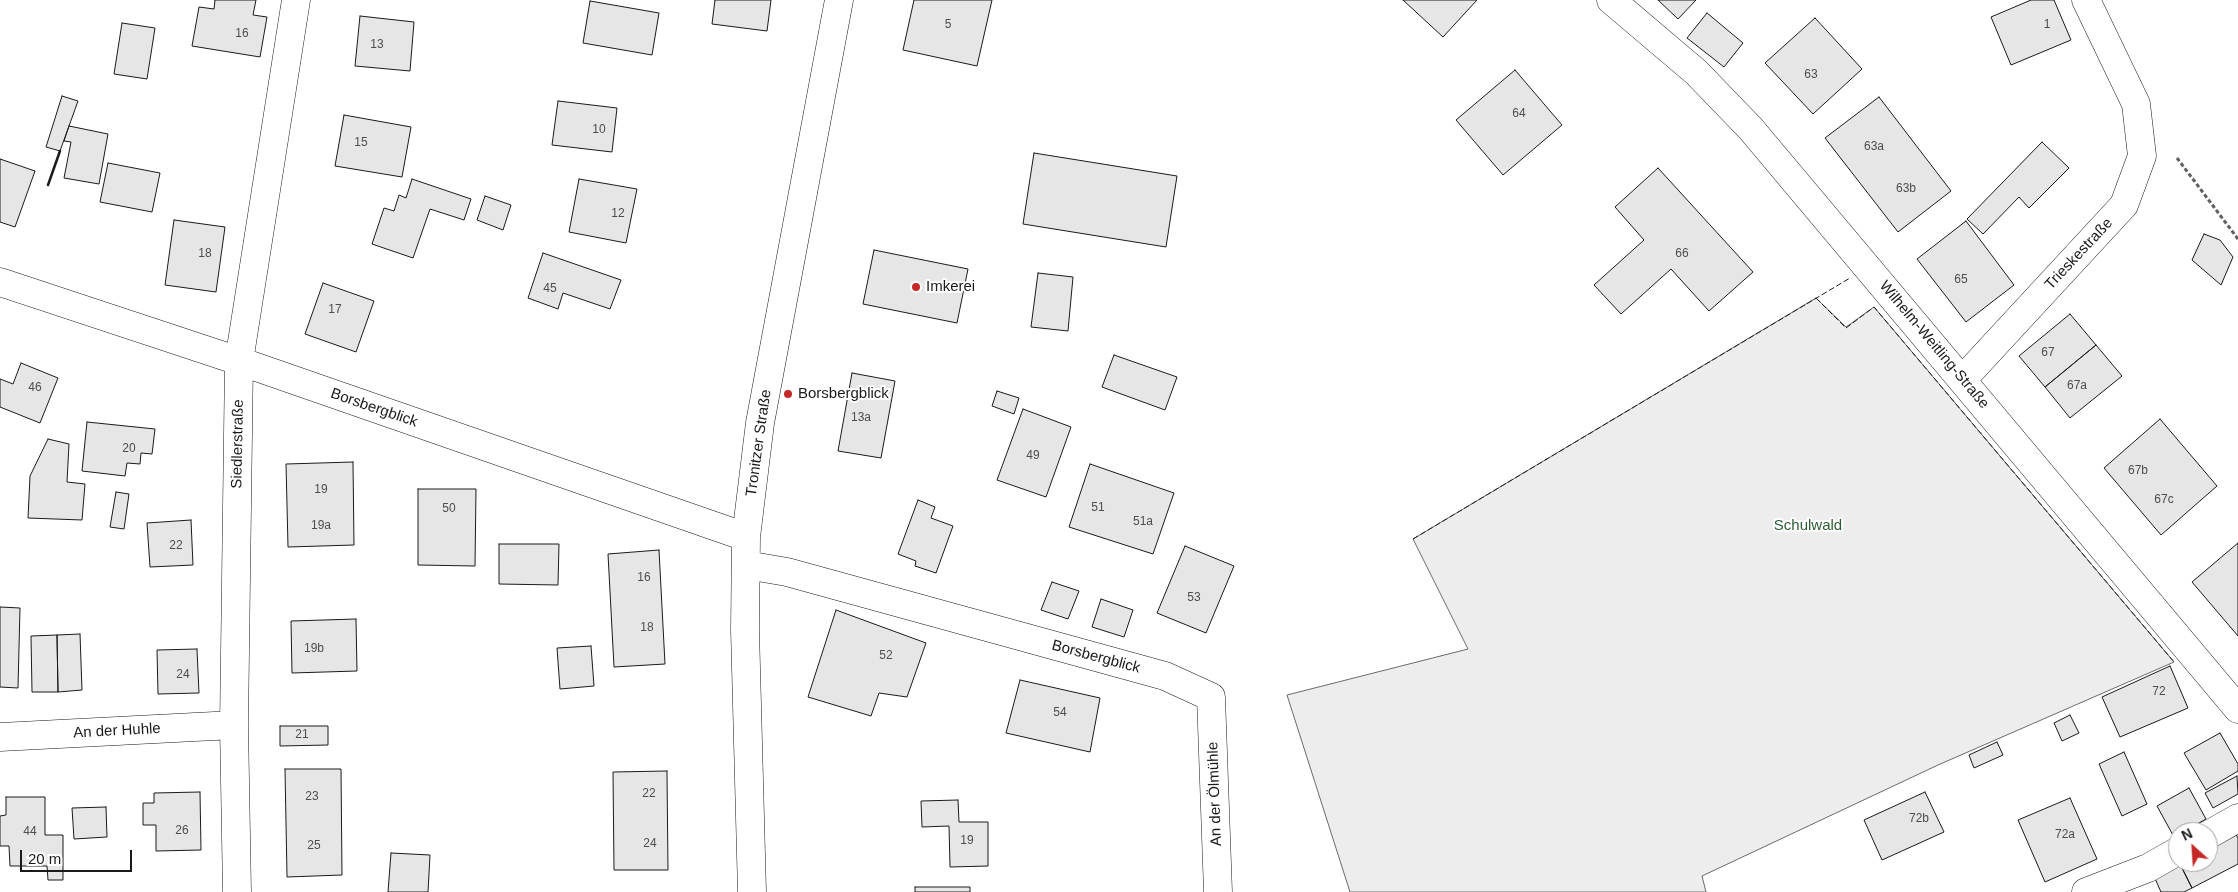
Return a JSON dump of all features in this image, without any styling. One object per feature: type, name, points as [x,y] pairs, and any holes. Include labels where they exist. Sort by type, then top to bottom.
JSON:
[{"type":"street","name":"Siedlerstraße","points":[[237,892],[234,726],[239,361],[296,0]]},
{"type":"street","name":"Tronitzer Straße","points":[[752,892],[745,630],[746,537],[760,424],[839,0]]},
{"type":"street","name":"Wilhelm-Weitling-Straße","points":[[1611,0],[1696,72],[1752,129],[2238,709]]},
{"type":"street","name":"Trieskestraße","points":[[1963,379],[2124,205],[2142,156],[2136,104],[2086,0]]},
{"type":"street","name":"Borsbergblick","points":[[0,282],[239,361],[746,537]]},
{"type":"street","name":"Borsbergblick","points":[[746,565],[787,572],[1165,676],[1211,697]]},
{"type":"street","name":"An der Ölmühle","points":[[1211,697],[1218,892]]},
{"type":"street","name":"An der Huhle","points":[[0,737],[234,726]]},
{"type":"street","points":[[2218,829],[2238,818]]},
{"type":"street","points":[[2086,892],[2148,868],[2168,857]]},
{"type":"path","points":[[2172,151],[2238,239]]},
{"type":"shaded area","name":"Schulwald","points":[[1816,298],[1846,327],[1874,307],[2174,662],[1938,765],[1702,876],[1706,892],[1350,892],[1287,695],[1468,649],[1413,539]]},
{"type":"building","points":[[215,0],[256,0],[253,15],[267,17],[260,57],[192,46],[199,7],[214,9]]},
{"type":"building","points":[[715,0],[771,0],[767,31],[712,24]]},
{"type":"building","points":[[914,0],[992,0],[977,66],[903,50]]},
{"type":"building","points":[[1403,0],[1477,0],[1443,37]]},
{"type":"building","points":[[1658,0],[1696,0],[1678,19]]},
{"type":"building","points":[[2031,0],[2054,0],[2071,40],[2011,65],[1991,17]]},
{"type":"building","points":[[590,1],[659,13],[652,55],[583,43]]},
{"type":"building","points":[[1707,13],[1743,43],[1724,67],[1687,38]]},
{"type":"building","points":[[360,16],[414,22],[410,71],[355,66]]},
{"type":"building","points":[[1815,18],[1862,69],[1813,114],[1765,63]]},
{"type":"building","points":[[122,23],[155,28],[147,79],[114,74]]},
{"type":"building","points":[[1515,70],[1562,125],[1503,175],[1456,120]]},
{"type":"building","points":[[62,96],[78,101],[60,151],[46,147]]},
{"type":"building","points":[[1879,97],[1951,191],[1898,232],[1825,138]]},
{"type":"building","points":[[558,101],[617,108],[612,152],[552,145]]},
{"type":"building","points":[[344,115],[411,127],[402,177],[335,166]]},
{"type":"building","points":[[69,126],[108,134],[99,184],[64,178],[71,142],[64,141]]},
{"type":"building","points":[[2042,142],[2069,168],[2029,208],[2019,197],[1983,234],[1967,219]]},
{"type":"building","points":[[1034,153],[1177,176],[1166,247],[1023,224]]},
{"type":"building","points":[[0,159],[35,171],[15,227],[0,222]]},
{"type":"building","points":[[108,163],[160,173],[152,212],[100,202]]},
{"type":"building","points":[[1658,168],[1753,272],[1709,311],[1671,269],[1621,314],[1594,285],[1644,240],[1615,207]]},
{"type":"building","points":[[412,179],[471,199],[464,220],[430,209],[413,258],[372,244],[384,208],[394,211],[399,195],[406,198]]},
{"type":"building","points":[[579,179],[637,189],[626,243],[569,232]]},
{"type":"building","points":[[485,196],[511,205],[503,230],[477,220]]},
{"type":"building","points":[[174,220],[225,227],[216,292],[165,285]]},
{"type":"building","points":[[1966,221],[2014,285],[1966,322],[1917,259]]},
{"type":"building","points":[[2204,234],[2220,240],[2233,257],[2221,285],[2192,260]]},
{"type":"building","name":"Imkerei","points":[[874,250],[968,269],[957,323],[863,304]]},
{"type":"building","points":[[543,253],[621,280],[610,309],[563,293],[558,309],[528,298]]},
{"type":"building","points":[[1038,273],[1073,277],[1068,331],[1031,327]]},
{"type":"building","points":[[323,283],[374,301],[356,352],[305,334]]},
{"type":"building","points":[[2070,314],[2096,345],[2045,387],[2019,356]]},
{"type":"building","points":[[2096,345],[2122,376],[2070,418],[2045,387]]},
{"type":"building","points":[[1114,355],[1177,377],[1165,410],[1102,387]]},
{"type":"building","points":[[21,363],[58,378],[40,423],[0,407],[0,379],[13,384]]},
{"type":"building","points":[[852,373],[895,381],[881,458],[838,451]]},
{"type":"building","points":[[997,391],[1019,398],[1014,414],[992,406]]},
{"type":"building","points":[[1023,409],[1071,427],[1046,497],[997,480]]},
{"type":"building","points":[[2160,419],[2217,486],[2161,535],[2104,468]]},
{"type":"building","points":[[87,422],[155,429],[152,454],[141,453],[140,464],[127,463],[125,476],[82,471]]},
{"type":"building","points":[[48,439],[69,444],[67,482],[85,484],[82,520],[28,518],[30,476]]},
{"type":"building","points":[[353,462],[354,545],[288,547],[286,464]]},
{"type":"building","points":[[1090,464],[1174,493],[1153,554],[1069,527]]},
{"type":"building","points":[[418,489],[476,489],[475,566],[418,565]]},
{"type":"building","points":[[116,492],[129,494],[124,529],[110,527]]},
{"type":"building","points":[[918,500],[935,507],[931,518],[953,526],[936,573],[915,566],[916,561],[898,554]]},
{"type":"building","points":[[191,520],[193,565],[150,567],[147,523]]},
{"type":"building","points":[[2238,543],[2238,636],[2192,582]]},
{"type":"building","points":[[499,544],[559,544],[558,585],[499,584]]},
{"type":"building","points":[[1185,546],[1234,566],[1206,633],[1157,613]]},
{"type":"building","points":[[659,550],[665,664],[614,667],[608,554]]},
{"type":"building","points":[[1052,582],[1079,591],[1068,619],[1041,610]]},
{"type":"building","points":[[1101,599],[1133,610],[1124,637],[1092,627]]},
{"type":"building","points":[[0,607],[20,608],[18,688],[0,687]]},
{"type":"building","points":[[836,610],[926,643],[907,697],[879,693],[871,716],[808,697]]},
{"type":"building","points":[[356,619],[357,671],[292,673],[291,621]]},
{"type":"building","points":[[80,634],[82,690],[58,692],[57,635]]},
{"type":"building","points":[[57,635],[58,692],[32,692],[31,636]]},
{"type":"building","points":[[591,646],[594,686],[560,689],[557,648]]},
{"type":"building","points":[[197,649],[199,693],[158,694],[157,650]]},
{"type":"building","points":[[2170,666],[2188,708],[2120,737],[2102,697]]},
{"type":"building","points":[[1020,680],[1100,698],[1090,752],[1006,733]]},
{"type":"building","points":[[2070,715],[2079,733],[2062,741],[2054,723]]},
{"type":"building","points":[[280,726],[328,726],[328,745],[280,746]]},
{"type":"building","points":[[2220,733],[2238,764],[2238,771],[2206,790],[2184,753]]},
{"type":"building","points":[[1997,742],[2003,755],[1974,768],[1969,755]]},
{"type":"building","points":[[2124,752],[2147,804],[2122,816],[2099,764]]},
{"type":"building","points":[[285,769],[341,769],[342,875],[287,877]]},
{"type":"building","points":[[667,771],[668,870],[614,870],[613,772]]},
{"type":"building","points":[[2237,776],[2238,794],[2213,808],[2205,793]]},
{"type":"building","points":[[2189,788],[2206,819],[2201,822],[2168,822],[2168,826],[2157,806]]},
{"type":"building","points":[[200,792],[201,850],[156,851],[156,825],[143,825],[143,803],[154,803],[154,793]]},
{"type":"building","points":[[1925,792],[1944,832],[1882,860],[1864,820]]},
{"type":"building","points":[[6,797],[45,797],[45,835],[63,835],[63,880],[48,880],[47,866],[10,866],[9,846],[0,846],[0,816],[6,815]]},
{"type":"building","points":[[2070,798],[2097,859],[2045,882],[2018,820]]},
{"type":"building","points":[[958,800],[959,822],[988,822],[988,866],[950,867],[949,826],[922,827],[921,801]]},
{"type":"building","points":[[106,807],[107,837],[74,839],[72,808]]},
{"type":"building","points":[[2233,829],[2238,838],[2238,864],[2192,888],[2184,872],[2218,872],[2218,837]]},
{"type":"building","points":[[391,853],[430,855],[428,892],[388,892]]},
{"type":"building","points":[[2168,867],[2168,872],[2184,872],[2192,888],[2184,892],[2161,892],[2153,874]]},
{"type":"building","points":[[915,887],[970,887],[970,892],[915,892]]},
{"type":"fence","points":[[1413,539],[1850,278]]},
{"type":"fence","points":[[1816,298],[1846,328],[1874,307],[2174,662]]},
{"type":"wall","points":[[48,185],[60,151]]},
{"type":"place","name":"Imkerei","points":[[916,287]]},
{"type":"place","name":"Borsbergblick","points":[[788,394]]}]
